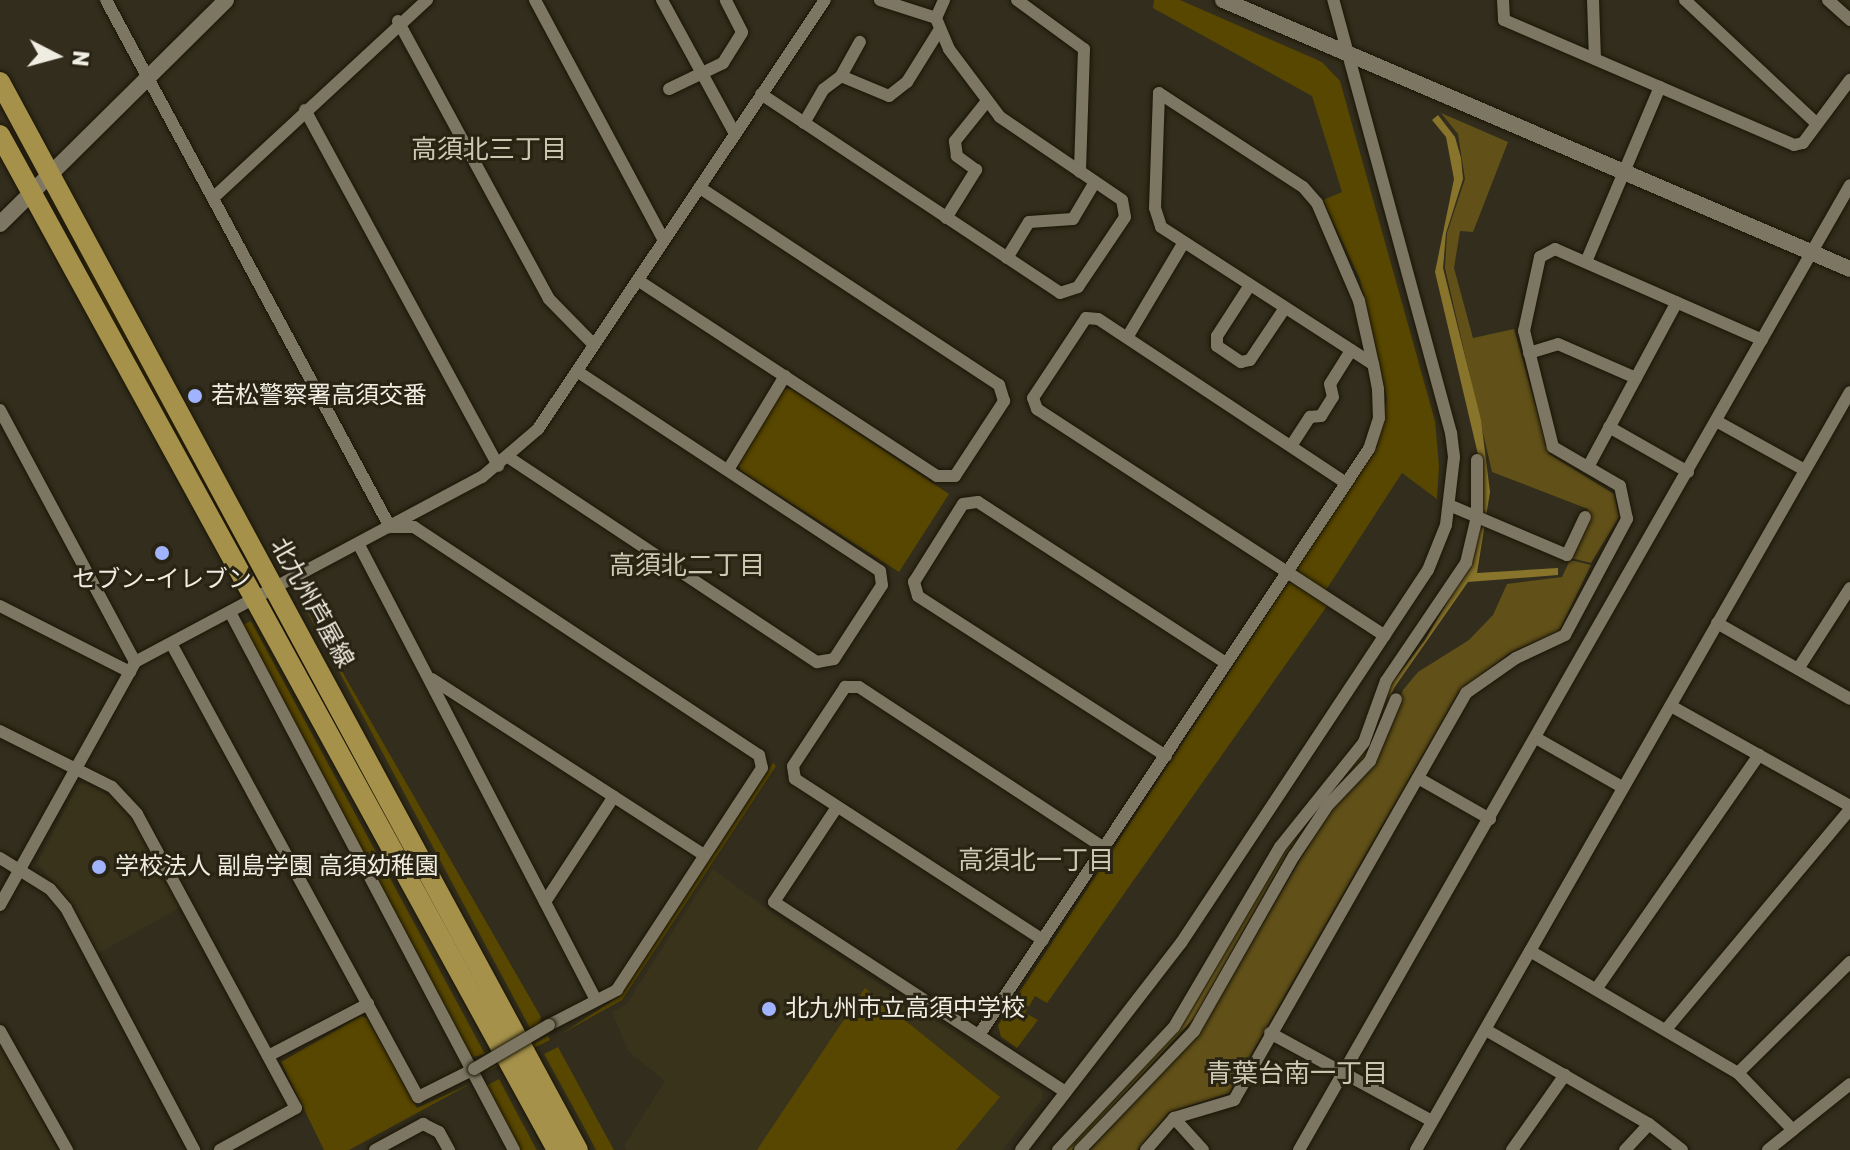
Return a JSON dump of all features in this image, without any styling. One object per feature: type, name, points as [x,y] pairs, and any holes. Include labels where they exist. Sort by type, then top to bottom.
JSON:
[{"type":"main road","name":"北九州芦屋線","points":[[0,82],[557,1150]]},
{"type":"main road","name":"北九州芦屋線","points":[[0,135],[31,195],[266,595],[578,1150]]},
{"type":"street","points":[[106,0],[390,527]]},
{"type":"street","points":[[0,224],[226,0]]},
{"type":"street","points":[[213,198],[398,21],[427,0]]},
{"type":"street","points":[[535,0],[663,239]]},
{"type":"street","points":[[662,0],[735,134]]},
{"type":"street","points":[[669,89],[723,63],[742,32],[726,0]]},
{"type":"street","points":[[0,905],[23,870],[132,667],[359,545],[503,461],[538,429],[825,0]]},
{"type":"street","points":[[761,94],[1060,293],[1078,287],[1125,217],[1122,200],[1000,117],[938,24],[880,0]]},
{"type":"street","points":[[841,76],[889,96],[907,82],[938,24],[944,0]]},
{"type":"street","points":[[1017,0],[1084,49],[1080,172]]},
{"type":"street","points":[[1223,0],[1850,269]]},
{"type":"street","points":[[1021,1150],[1143,998],[1385,636],[1428,570],[1449,505],[1451,433],[1333,0]]},
{"type":"street","points":[[1503,0],[1504,20],[1794,145],[1817,124],[1850,80]]},
{"type":"street","points":[[1593,0],[1595,59]]},
{"type":"street","points":[[1685,0],[1817,124]]},
{"type":"street","points":[[1828,0],[1850,20]]},
{"type":"street","points":[[398,21],[549,299],[594,345]]},
{"type":"street","points":[[804,123],[824,89],[841,76],[860,42]]},
{"type":"street","points":[[1586,262],[1660,87]]},
{"type":"street","points":[[979,1035],[1369,449],[1379,418],[1373,364],[1359,301],[1317,203],[1303,187],[1159,93],[1155,208],[1161,227],[1373,364]]},
{"type":"street","points":[[946,218],[976,170],[957,156],[955,141],[987,101]]},
{"type":"street","points":[[305,110],[503,461],[817,662],[834,659],[882,585],[880,571],[578,372]]},
{"type":"street","points":[[1007,258],[1029,222],[1073,219],[1095,182]]},
{"type":"street","points":[[1299,1150],[1718,422],[1809,251],[1850,185]]},
{"type":"street","points":[[639,281],[937,476],[955,476],[1004,401],[999,385],[699,187]]},
{"type":"street","points":[[1128,336],[1184,242]]},
{"type":"street","points":[[1146,1150],[1174,1118],[1234,1100],[1466,693],[1516,658],[1565,635],[1627,519],[1620,486],[1553,447],[1524,331],[1540,257],[1555,249],[1762,340]]},
{"type":"street","points":[[1250,285],[1217,336],[1217,346],[1241,362],[1250,360],[1285,308]]},
{"type":"street","points":[[1588,467],[1677,302]]},
{"type":"street","points":[[1346,483],[1128,336],[1086,318],[1033,398],[1037,409],[1286,570],[1291,579],[1385,636]]},
{"type":"street","points":[[1529,353],[1558,344],[1636,378]]},
{"type":"street","points":[[1291,446],[1310,417],[1321,416],[1333,397],[1330,384],[1351,350]]},
{"type":"street","points":[[728,470],[785,376]]},
{"type":"street","points":[[1416,1150],[1803,469],[1850,392]]},
{"type":"street","points":[[1,416],[132,667]]},
{"type":"street","points":[[1718,422],[1803,469]]},
{"type":"street","points":[[1609,427],[1688,472]]},
{"type":"street","points":[[1058,1150],[1174,1027],[1280,847],[1311,801],[1360,748],[1386,681],[1466,563],[1477,516],[1477,460]]},
{"type":"street","points":[[1166,756],[918,596],[914,582],[963,504],[978,502],[1226,663]]},
{"type":"street","points":[[1449,505],[1567,555],[1585,517]]},
{"type":"street","points":[[172,645],[418,1097],[472,1070],[617,990],[762,768],[759,755],[414,527],[390,527]]},
{"type":"street","points":[[359,545],[596,1000]]},
{"type":"street","points":[[1798,669],[1850,588]]},
{"type":"street","points":[[0,606],[132,667]]},
{"type":"street","points":[[231,614],[514,1150]]},
{"type":"street","points":[[1717,623],[1850,699]]},
{"type":"street","points":[[429,677],[704,855]]},
{"type":"street","points":[[1043,940],[795,779],[793,766],[845,687],[859,687],[1103,847]]},
{"type":"street","points":[[1080,1150],[1194,1031],[1294,856],[1328,805],[1370,761],[1396,699]]},
{"type":"street","points":[[1668,1027],[1850,808],[1671,706]]},
{"type":"street","points":[[0,731],[112,787],[137,814],[296,1108],[220,1150]]},
{"type":"street","points":[[1536,738],[1622,787]]},
{"type":"street","points":[[1597,988],[1759,755]]},
{"type":"street","points":[[1418,778],[1490,819]]},
{"type":"street","points":[[545,902],[614,796]]},
{"type":"street","points":[[837,807],[774,902],[1066,1092]]},
{"type":"street","points":[[0,858],[50,889],[66,908],[194,1150]]},
{"type":"street","points":[[1530,951],[1668,1027],[1738,1073],[1793,1130]]},
{"type":"street","points":[[1738,1073],[1850,962]]},
{"type":"street","points":[[268,1056],[368,1004]]},
{"type":"street","points":[[1486,1030],[1649,1124],[1682,1150]]},
{"type":"street","points":[[0,1031],[67,1150]]},
{"type":"street","points":[[1270,1033],[1432,1121]]},
{"type":"street","points":[[1512,1150],[1565,1075]]},
{"type":"street","points":[[1768,1150],[1850,1084]]},
{"type":"street","points":[[1174,1118],[1203,1150]]},
{"type":"street","points":[[375,1150],[423,1124],[439,1132],[449,1150]]},
{"type":"street","points":[[1625,1150],[1649,1124]]},
{"type":"shaded area","points":[[1154,0],[1180,0],[1322,62],[1340,81],[1435,421],[1439,466],[1437,499],[1402,473],[1324,593],[1293,573],[1377,446],[1387,399],[1360,279],[1323,200],[1342,192],[1312,96],[1153,8]]},
{"type":"shaded area","points":[[1441,113],[1508,142],[1473,232],[1460,231],[1454,268],[1473,338],[1514,329],[1549,454],[1614,494],[1619,517],[1591,563],[1571,558],[1588,509],[1492,472],[1445,268],[1447,233],[1465,179],[1458,134]]},
{"type":"shaded area","points":[[1438,115],[1455,137],[1461,158],[1463,179],[1446,233],[1443,268],[1481,420],[1490,492],[1477,573],[1558,568],[1558,575],[1468,582],[1394,688],[1366,758],[1325,801],[1287,853],[1194,1018],[1072,1150],[1065,1150],[1177,1032],[1285,847],[1350,767],[1386,691],[1425,640],[1473,558],[1480,463],[1435,272],[1454,179],[1446,137],[1432,120]]},
{"type":"shaded area","points":[[62,216],[253,566],[250,568],[117,331]]},
{"type":"shaded area","points":[[783,389],[791,389],[949,494],[899,572],[740,470],[738,462]]},
{"type":"shaded area","points":[[1570,560],[1591,565],[1559,631],[1511,652],[1459,691],[1229,1093],[1169,1112],[1137,1150],[1090,1150],[1204,1024],[1327,814],[1379,755],[1403,690],[1418,672],[1469,640],[1493,615],[1507,584],[1562,577]]},
{"type":"shaded area","points":[[1289,581],[1327,606],[1047,1003],[1035,996],[1025,1013],[1038,1020],[1017,1048],[1001,1037],[998,1025]]},
{"type":"shaded area","points":[[298,595],[541,1017],[539,1024],[530,1028]]},
{"type":"shaded area","points":[[251,621],[485,1054],[470,1058],[243,625]]},
{"type":"shaded area","points":[[284,622],[517,1053],[548,1036],[550,1040],[485,1072],[514,1054]]},
{"type":"shaded area","points":[[773,763],[776,766],[622,1000],[561,1034],[620,996]]},
{"type":"shaded area","name":"学校法人 副島学園 高須幼稚園","points":[[86,783],[113,798],[132,818],[181,907],[97,954],[66,897],[37,863],[78,785]]},
{"type":"shaded area","name":"北九州市立高須中学校","points":[[713,869],[782,920],[1042,1090],[1043,1098],[1002,1150],[626,1150],[624,1146],[665,1081],[628,1051],[612,1012],[626,1005]]},
{"type":"shaded area","points":[[865,988],[1000,1097],[956,1150],[757,1150]]},
{"type":"shaded area","points":[[361,1016],[367,1018],[417,1108],[472,1083],[349,1150],[324,1150],[281,1062]]},
{"type":"shaded area","points":[[0,1045],[40,1117],[58,1150],[0,1150]]},
{"type":"shaded area","points":[[558,1047],[614,1150],[596,1150],[544,1054]]},
{"type":"shaded area","points":[[499,1079],[537,1150],[517,1150],[484,1087]]},
{"type":"place","name":"若松警察署高須交番","points":[[195,396]]},
{"type":"place","name":"セブン-イレブン","points":[[162,553]]},
{"type":"place","name":"学校法人 副島学園 高須幼稚園","points":[[99,867]]},
{"type":"place","name":"北九州市立高須中学校","points":[[769,1009]]},
{"type":"district","name":"高須北三丁目","points":[[489,150]]},
{"type":"district","name":"高須北二丁目","points":[[687,566]]},
{"type":"district","name":"高須北一丁目","points":[[1036,861]]},
{"type":"district","name":"青葉台南一丁目","points":[[1297,1074]]}]
